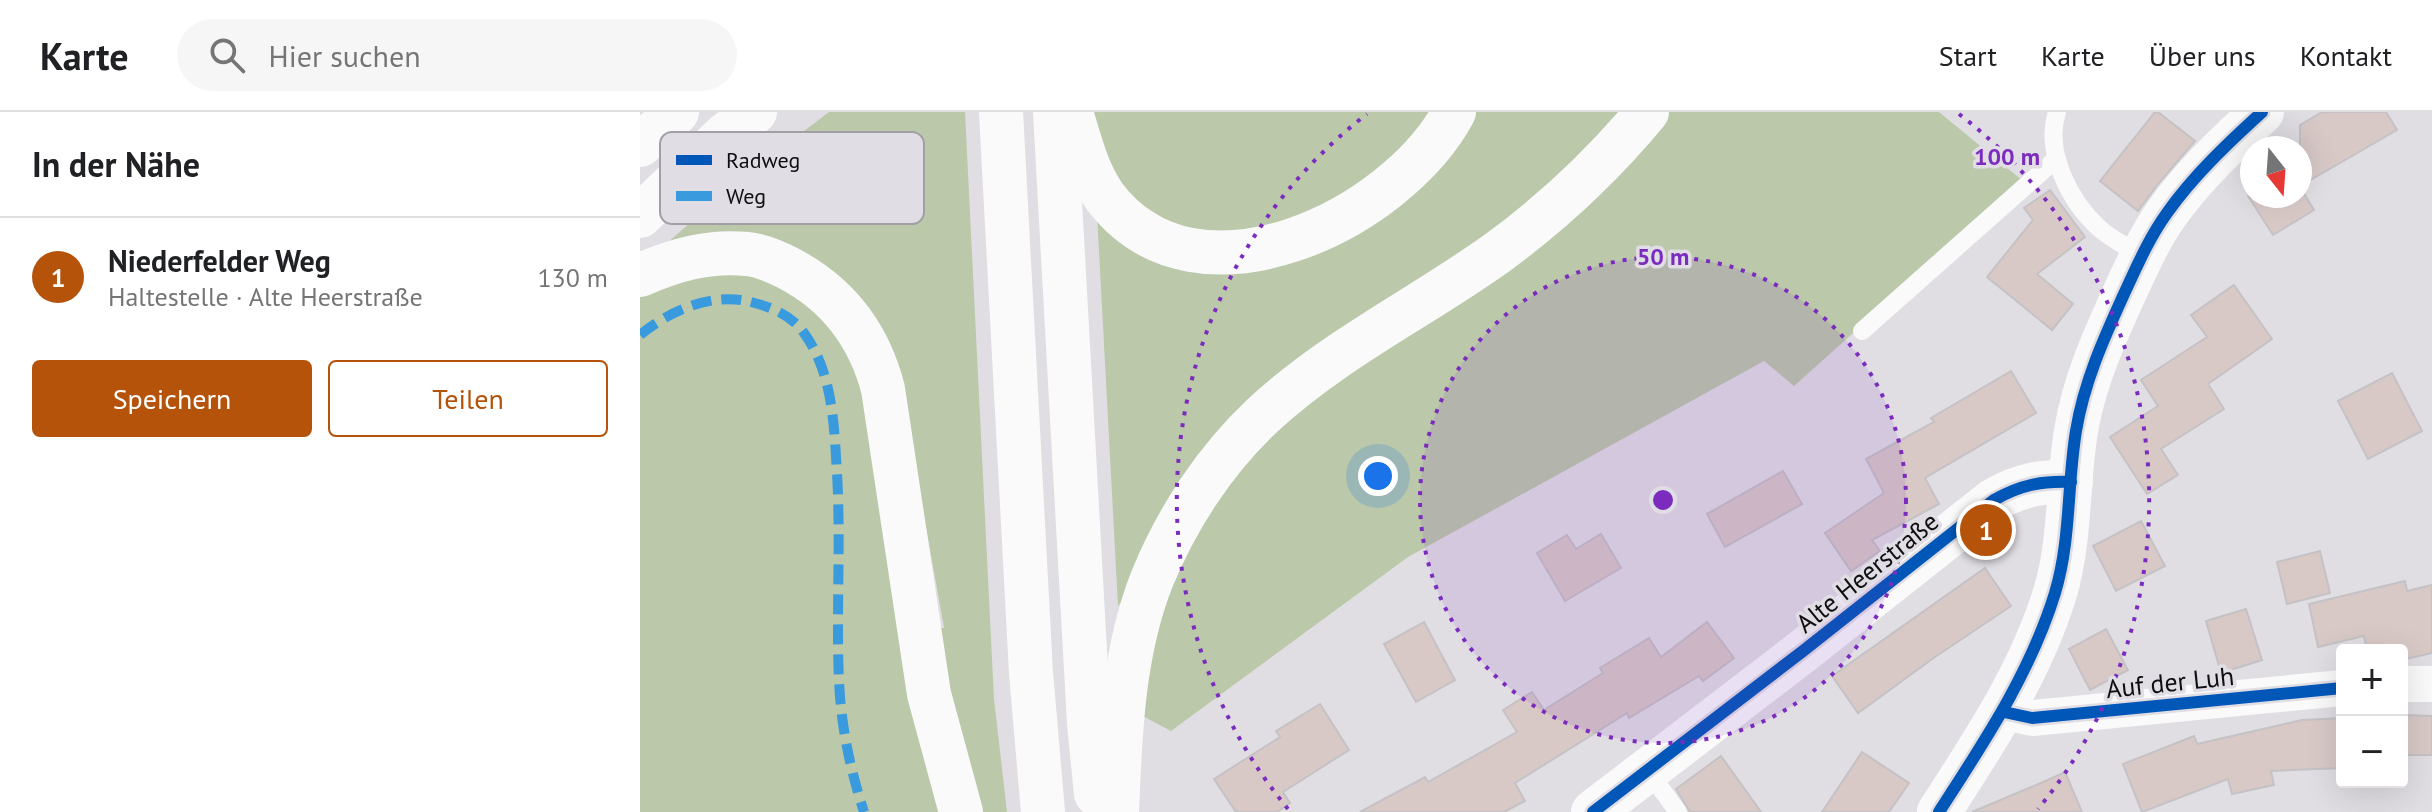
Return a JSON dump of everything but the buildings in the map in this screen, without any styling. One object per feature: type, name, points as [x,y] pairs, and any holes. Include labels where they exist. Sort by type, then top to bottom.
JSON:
[{"type":"main road","points":[[640,135],[653,112]]},
{"type":"main road","points":[[640,145],[677,112]]},
{"type":"main road","points":[[729,132],[755,112]]},
{"type":"main road","points":[[1001,112],[1031,673],[1043,812]]},
{"type":"main road","points":[[1055,112],[1088,708],[1098,812]]},
{"type":"main road","points":[[1071,112],[1087,163],[1105,197],[1127,219],[1154,238],[1182,249],[1216,253],[1252,250],[1293,239],[1338,220],[1379,195],[1414,166],[1441,135],[1454,112]]},
{"type":"main road","points":[[1117,812],[1120,746],[1131,651],[1151,582],[1167,547],[1211,474],[1263,415],[1301,384],[1455,282],[1539,221],[1588,177],[1647,112]]},
{"type":"main road","points":[[1939,812],[2004,712],[2031,658],[2055,591],[2066,543],[2073,453],[2083,397],[2105,336],[2142,256],[2166,214],[2221,151],[2262,112]]},
{"type":"main road","points":[[640,216],[660,197]]},
{"type":"main road","points":[[640,275],[688,257],[720,253],[750,254],[777,262],[804,276],[838,304],[864,336],[876,362],[883,389],[929,694],[961,812]]},
{"type":"main road","name":"Alte Heerstraße","points":[[1593,812],[1994,500],[2023,485],[2071,482]]},
{"type":"street","points":[[2408,684],[2432,684]]},
{"type":"street","name":"Auf der Luh","points":[[2004,712],[2032,718],[2336,689]]},
{"type":"lane","points":[[2057,112],[2054,122],[2056,159],[2087,215],[2115,241],[2142,256]]},
{"type":"lane","points":[[1862,331],[2056,159]]},
{"type":"lane","points":[[1648,771],[1678,812]]},
{"type":"green space","points":[[829,112],[965,112],[994,699],[1007,812],[977,812],[935,628],[944,628],[906,415],[868,308],[666,244],[689,224],[924,224],[924,132],[803,132]]},
{"type":"green space","points":[[1091,112],[1436,112],[1421,134],[1343,199],[1251,233],[1182,230],[1115,188]]},
{"type":"green space","points":[[1470,112],[1625,112],[1535,202],[1328,346],[1118,606],[1097,214],[1223,269]]},
{"type":"green space","points":[[1665,112],[1939,112],[2023,181],[1794,386],[1764,361],[1408,557],[1171,731],[1135,712],[1143,671],[1181,553],[1224,484],[1273,427]]},
{"type":"green space","points":[[714,266],[795,287],[857,351],[944,812],[640,812],[640,294]]},
{"type":"marked path","points":[[640,335],[690,306],[733,299],[763,305],[786,316],[799,326],[814,349],[830,400],[836,455],[840,698],[847,747],[864,812]]},
{"type":"cycle path","points":[[1939,812],[2004,707],[2045,623],[2064,553],[2073,451],[2080,413],[2109,327],[2144,252],[2167,213],[2212,160],[2262,112]]},
{"type":"cycle path","points":[[1593,812],[1994,500],[2031,485],[2071,482]]},
{"type":"cycle path","points":[[2004,712],[2032,718],[2336,689]]},
{"type":"place","name":"Niederfelder Weg","points":[[1986,530]]}]
